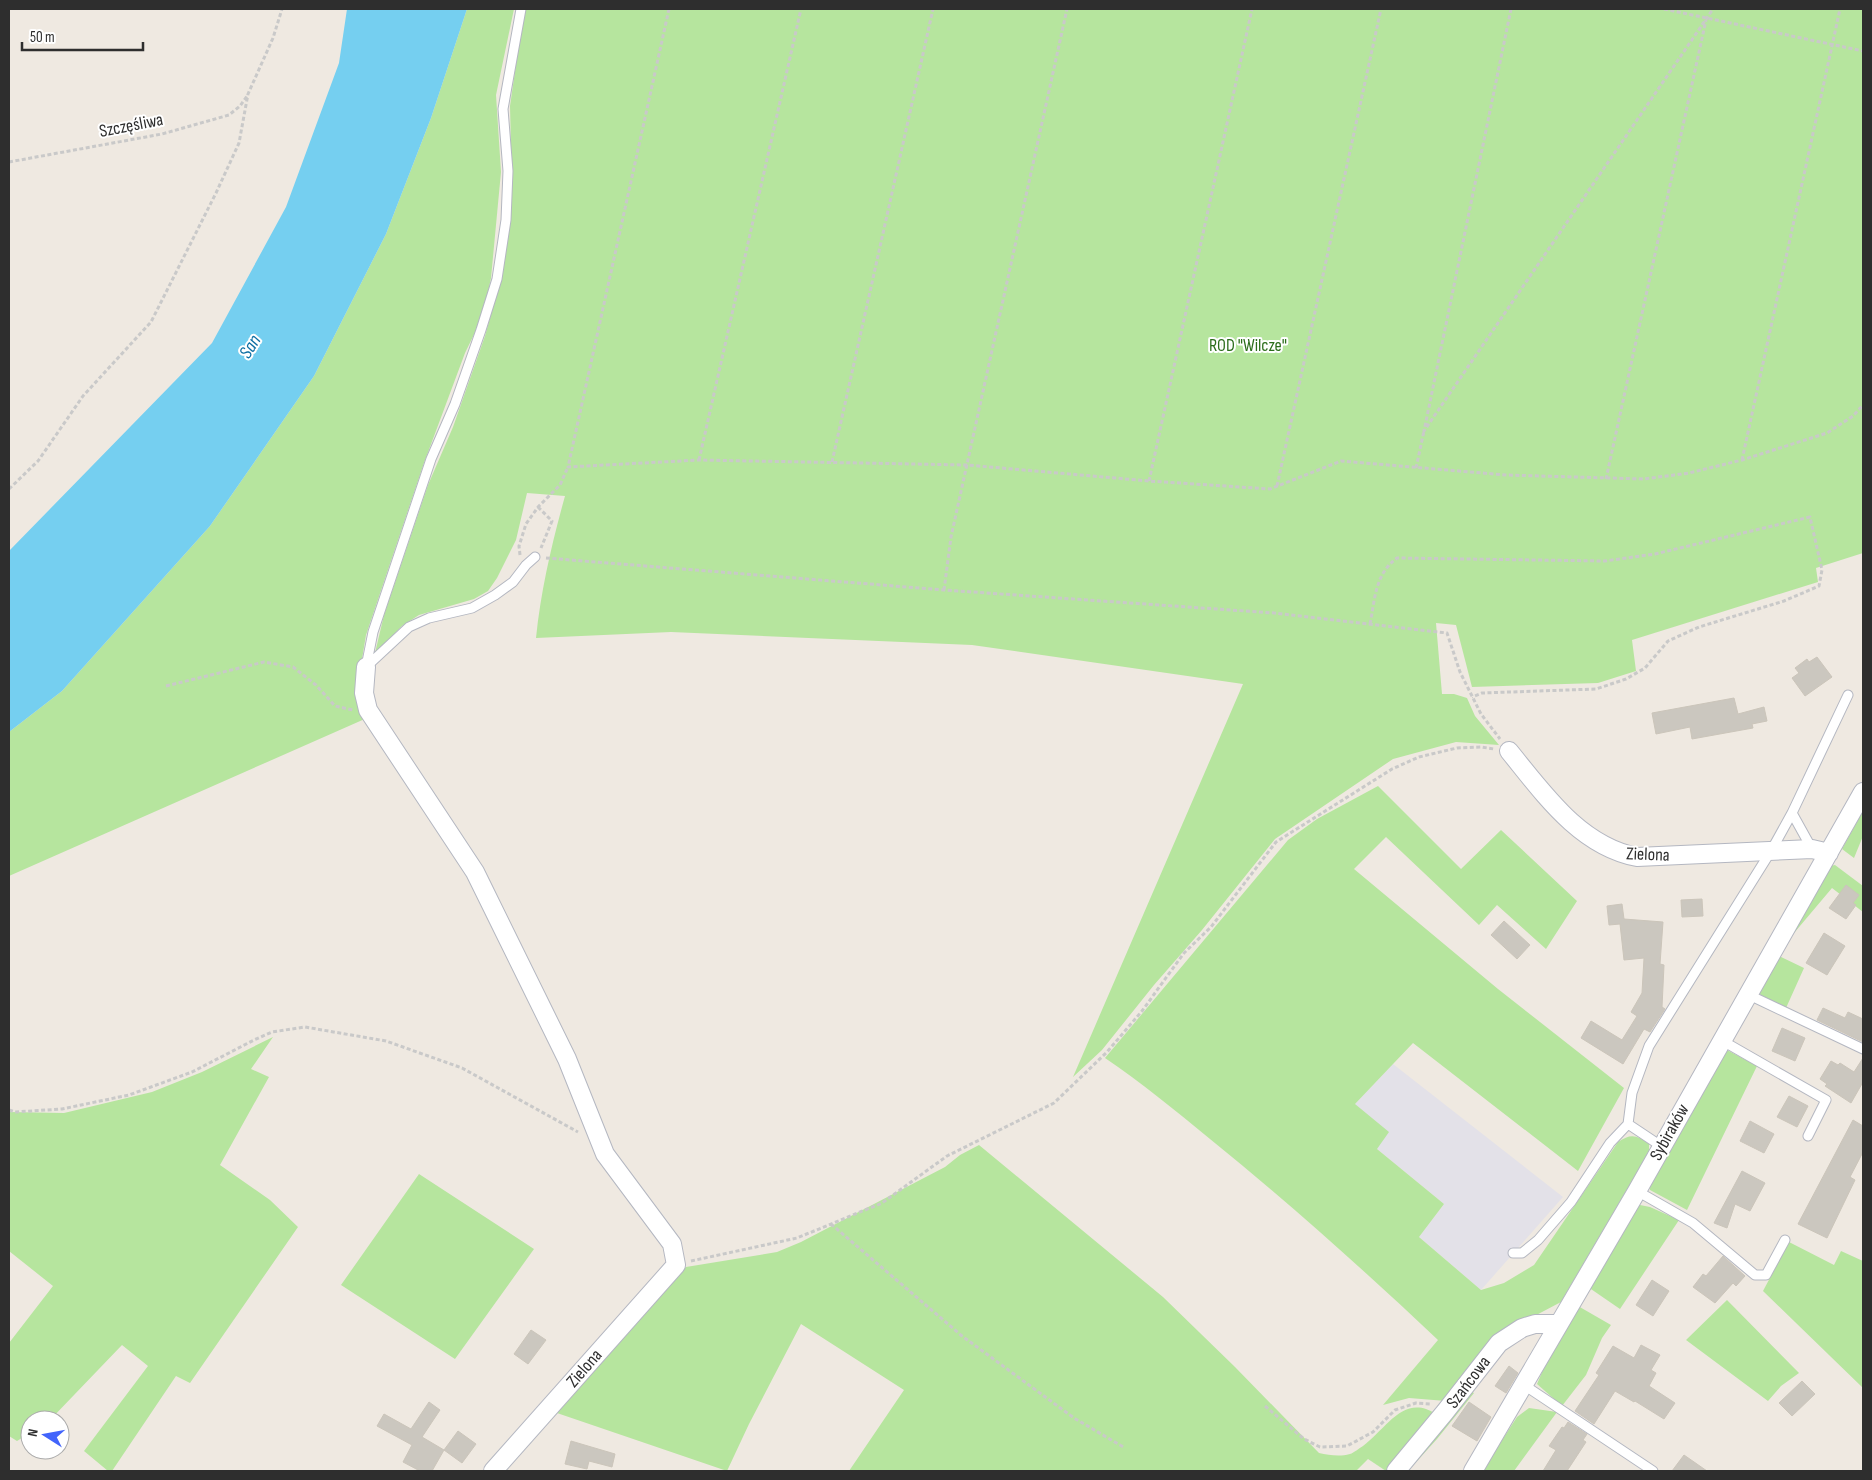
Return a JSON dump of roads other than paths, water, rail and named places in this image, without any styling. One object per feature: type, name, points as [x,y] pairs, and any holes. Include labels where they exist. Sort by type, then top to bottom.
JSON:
[{"type":"street","name":"Zielona","points":[[366,668],[364,693],[368,710],[475,872],[567,1059],[605,1154],[672,1244],[676,1265],[493,1471]]},
{"type":"street","name":"Zielona","points":[[1509,751],[1534,782],[1574,824],[1593,840],[1620,854],[1637,857],[1812,849],[1829,853]]},
{"type":"street","name":"Sybiraków","points":[[1473,1471],[1637,1191],[1863,792]]},
{"type":"street","name":"Szańcowa","points":[[1396,1471],[1499,1343],[1522,1328],[1535,1324],[1559,1324]]},
{"type":"lane","points":[[366,668],[373,632],[428,468],[455,404],[482,330],[497,279],[506,220],[508,171],[503,109],[520,9]]},
{"type":"lane","points":[[366,668],[409,627],[429,618],[472,608],[513,582],[526,564],[535,557]]},
{"type":"lane","points":[[1513,1254],[1522,1253],[1538,1240],[1571,1202],[1610,1143],[1628,1124],[1632,1094],[1649,1046],[1771,851],[1792,813],[1848,695]]},
{"type":"lane","points":[[1792,813],[1812,849]]},
{"type":"lane","points":[[1747,994],[1863,1049]]},
{"type":"lane","points":[[1721,1040],[1826,1100],[1808,1136]]},
{"type":"lane","points":[[1628,1124],[1661,1146]]},
{"type":"lane","points":[[1637,1191],[1693,1222],[1755,1275],[1766,1275],[1785,1240]]},
{"type":"lane","points":[[1524,1385],[1654,1471]]},
{"type":"water","name":"San","points":[[347,9],[467,9],[431,118],[386,234],[314,376],[210,526],[62,691],[9,732],[9,551],[212,343],[286,207],[339,63]]},
{"type":"park label","name":"ROD \"Wilcze\"","points":[[1248,345]]}]
